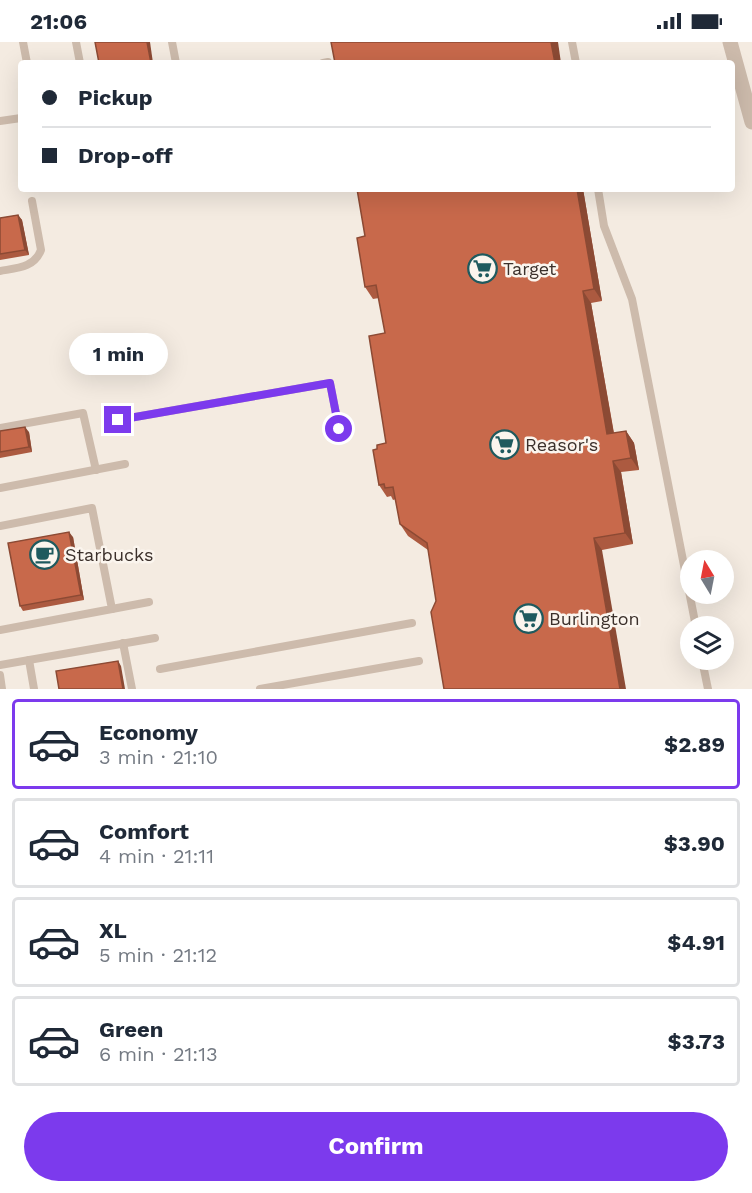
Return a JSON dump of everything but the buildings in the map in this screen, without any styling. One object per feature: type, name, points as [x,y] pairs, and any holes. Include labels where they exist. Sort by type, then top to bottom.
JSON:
[{"type":"street","points":[[730,42],[735,60]]},
{"type":"street","points":[[735,60],[752,122]]},
{"type":"lane","points":[[23,42],[26,60]]},
{"type":"lane","points":[[76,42],[79,60]]},
{"type":"lane","points":[[172,42],[175,60]]},
{"type":"lane","points":[[572,42],[575,60]]},
{"type":"lane","points":[[0,121],[18,118]]},
{"type":"lane","points":[[598,192],[604,226],[632,299],[694,616]]},
{"type":"lane","points":[[0,271],[30,265],[38,258],[41,250],[32,201]]},
{"type":"lane","points":[[118,420],[330,383],[339,429]]},
{"type":"lane","points":[[0,428],[83,413],[96,470]]},
{"type":"lane","points":[[0,488],[125,464]]},
{"type":"lane","points":[[0,526],[92,508],[112,609]]},
{"type":"lane","points":[[0,630],[149,602]]},
{"type":"lane","points":[[160,669],[412,623]]},
{"type":"lane","points":[[0,665],[155,638]]},
{"type":"lane","points":[[123,643],[132,689]]},
{"type":"lane","points":[[29,660],[34,689]]},
{"type":"lane","points":[[260,689],[419,661]]},
{"type":"lane","points":[[704,670],[708,689]]},
{"type":"lane","points":[[0,675],[2,689]]},
{"type":"place","name":"Target","points":[[482,268]]},
{"type":"place","name":"Reasor's","points":[[504,444]]},
{"type":"place","name":"Starbucks","points":[[44,554]]},
{"type":"place","name":"Burlington","points":[[528,618]]},
{"type":"route","points":[[118,420],[330,383],[339,429]]}]
